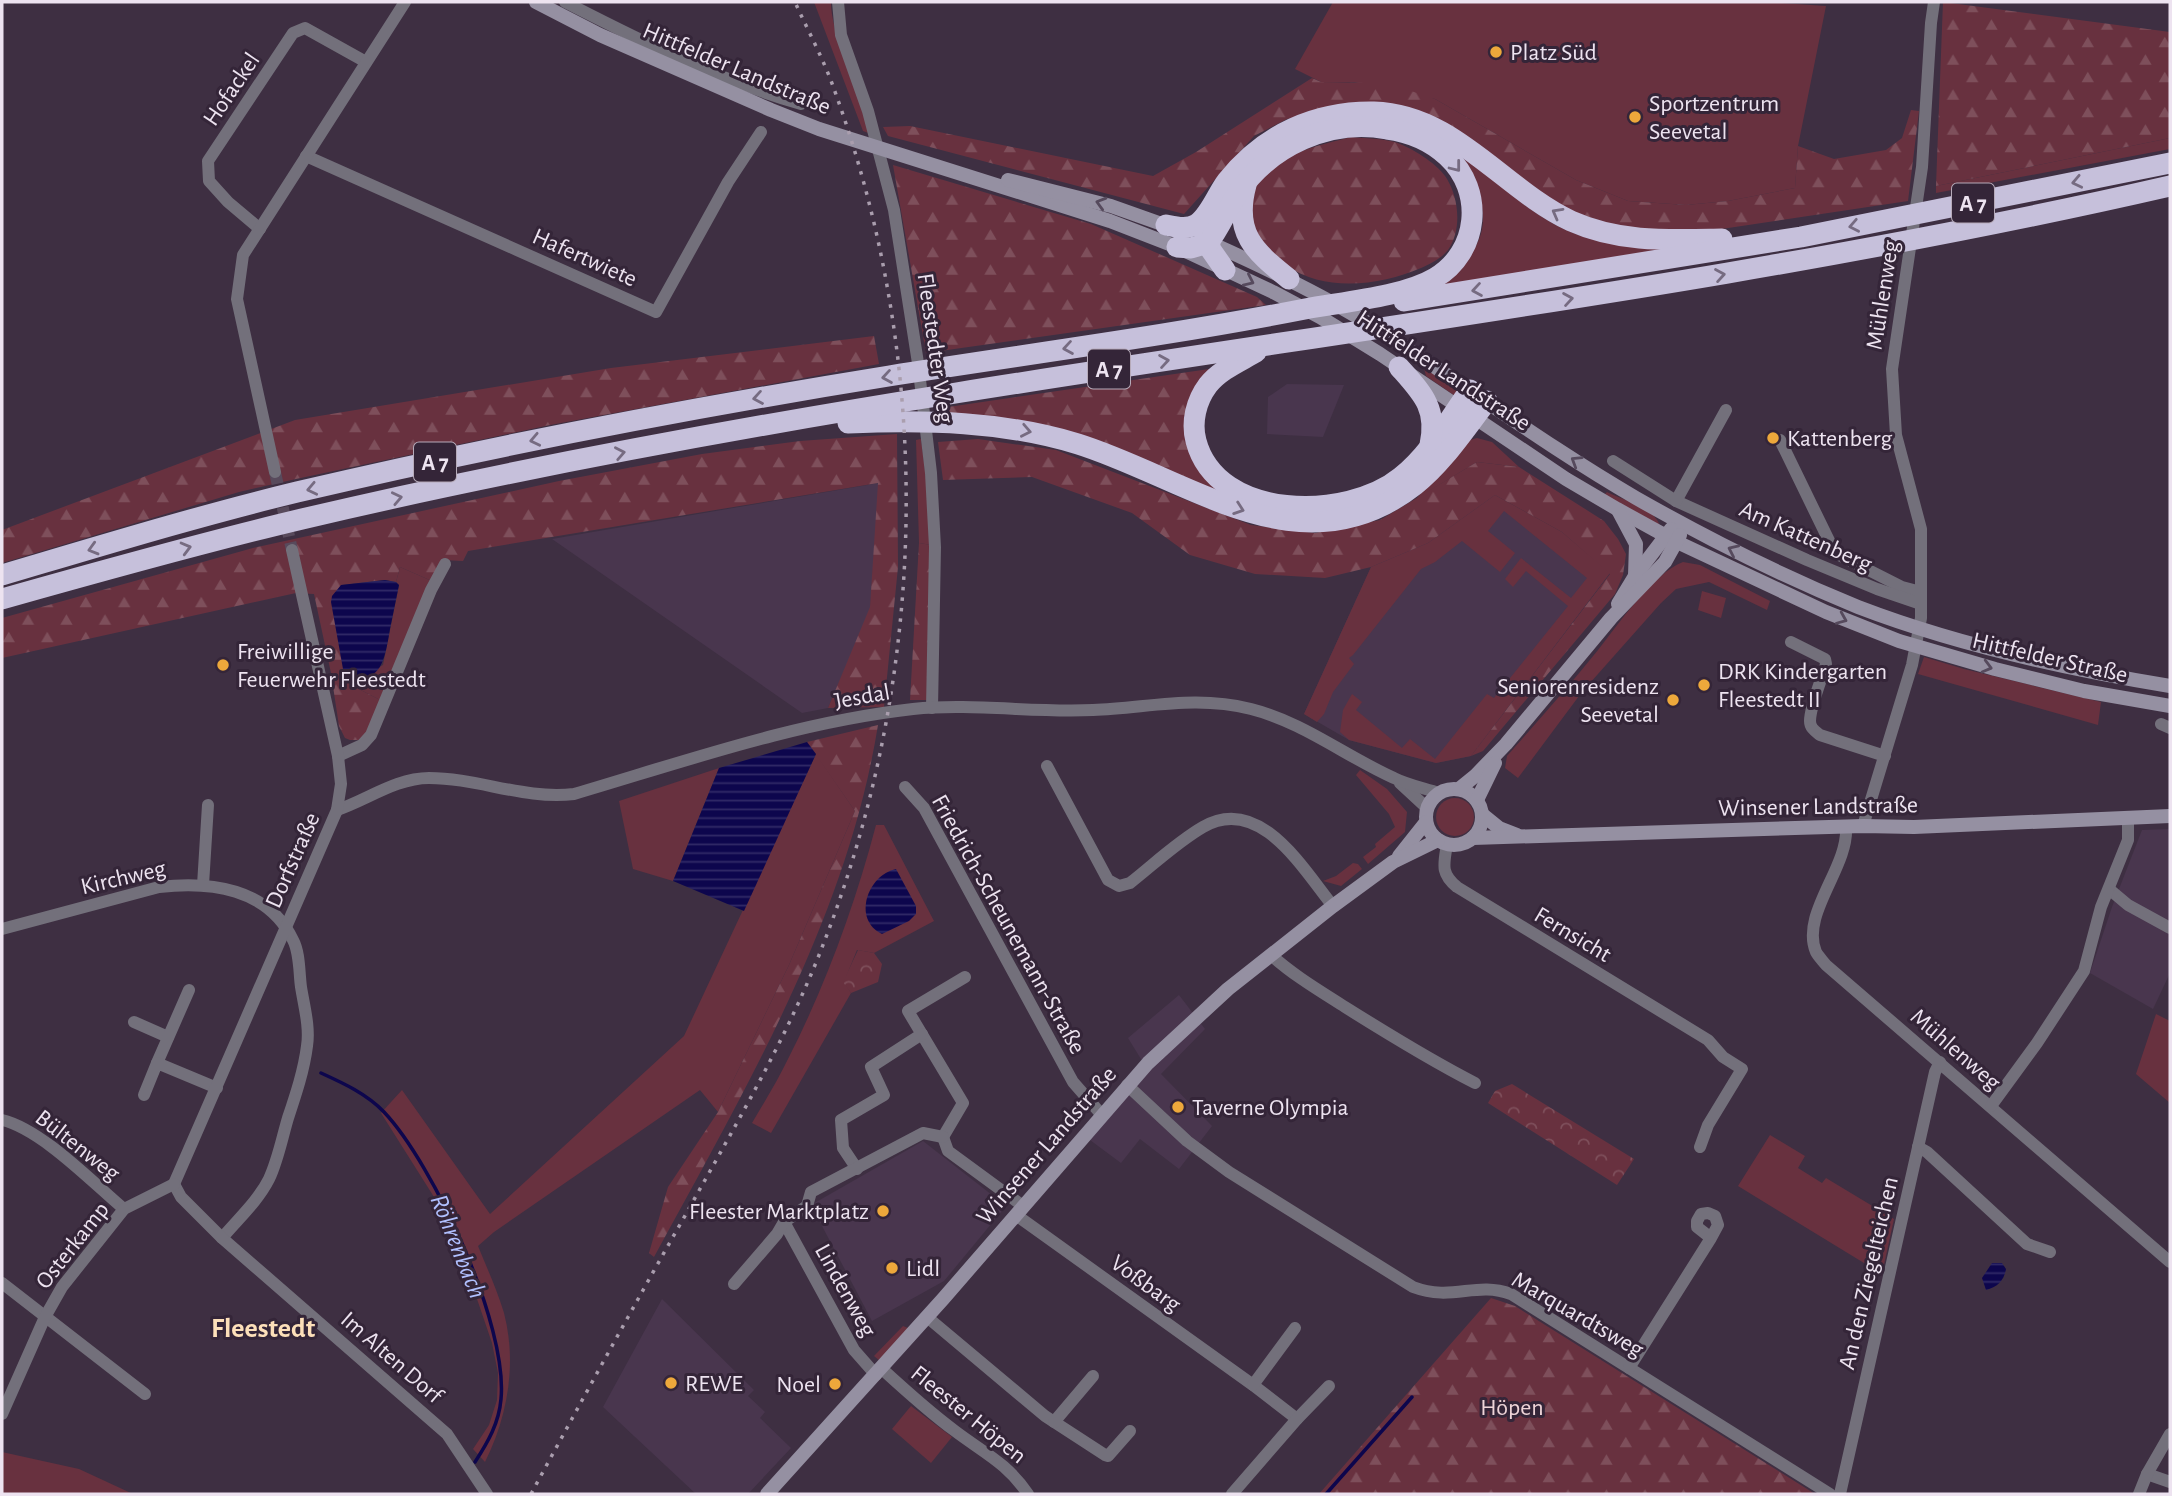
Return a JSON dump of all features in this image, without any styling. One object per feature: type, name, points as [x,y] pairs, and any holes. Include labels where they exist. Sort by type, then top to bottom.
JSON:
[{"type":"highway","points":[[1166,226],[1191,227],[1205,216],[1232,174],[1282,132],[1305,121],[1331,115],[1378,112],[1408,118],[1439,130],[1532,199],[1572,221],[1609,234],[1645,240],[1801,237]]},
{"type":"highway","points":[[1177,247],[1191,248],[1208,243],[1248,179],[1268,160],[1305,138],[1327,131],[1356,126],[1382,127],[1405,132],[1427,141],[1448,157],[1463,175],[1471,193],[1473,214],[1466,245],[1458,258],[1437,277],[1421,285],[1232,323]]},
{"type":"highway","name":"A 7","points":[[2,575],[297,492],[551,436],[825,386],[1232,323],[1351,310],[1801,237],[2170,163]]},
{"type":"highway","points":[[1248,179],[1241,211],[1246,234],[1259,254],[1289,287]]},
{"type":"highway","name":"A 7","points":[[2,599],[306,518],[556,465],[765,426],[828,419],[951,394],[1793,262],[1966,230],[2170,186]]},
{"type":"highway","points":[[1205,216],[1208,243],[1225,270]]},
{"type":"highway","points":[[1266,346],[1222,372],[1204,392],[1194,416],[1194,434],[1199,451],[1208,466],[1236,489],[1259,499],[1288,506],[1333,505],[1352,501],[1385,488],[1401,477],[1472,404]]},
{"type":"highway","points":[[1404,358],[1433,415],[1429,448]]},
{"type":"highway","points":[[828,419],[958,422],[996,426],[1078,444],[1238,509],[1280,521],[1308,523],[1348,518],[1394,500],[1428,473],[1472,404]]},
{"type":"main road","name":"Hittfelder Landstraße","points":[[536,2],[612,40],[820,129],[1076,209],[1177,247],[1225,270],[1289,287],[1320,317],[1380,354],[1404,358],[1472,404],[1681,523],[1825,593],[1924,624]]},
{"type":"main road","name":"Hittfelder Landstraße","points":[[927,163],[1053,190],[1111,206],[1208,243],[1289,287],[1404,358],[1472,404],[1566,479],[1617,509],[1671,539],[1826,612],[1921,648]]},
{"type":"main road","points":[[1617,509],[1636,544],[1635,576]]},
{"type":"main road","points":[[1611,618],[1635,576],[1671,539],[1681,523]]},
{"type":"main road","points":[[1459,789],[1506,744],[1611,618],[1665,562],[1671,539]]},
{"type":"main road","name":"Hittfelder Straße","points":[[1924,624],[1952,637],[2102,675],[2170,686]]},
{"type":"main road","name":"Hittfelder Straße","points":[[1921,648],[2061,686],[2170,706]]},
{"type":"main road","points":[[1478,800],[1506,744]]},
{"type":"main road","points":[[1439,793],[1459,789],[1478,800],[1483,815],[1479,832],[1473,838]]},
{"type":"main road","name":"Winsener Landstraße","points":[[1394,862],[1439,793]]},
{"type":"main road","points":[[1427,815],[1433,835],[1443,842]]},
{"type":"main road","name":"Winsener Landstraße","points":[[1483,815],[1499,828],[1522,836]]},
{"type":"main road","name":"Winsener Landstraße","points":[[767,1494],[927,1317],[1101,1114],[1188,1024],[1334,905],[1394,862],[1443,842],[1456,845],[1473,838],[1863,826],[1914,827],[2170,817]]},
{"type":"street","points":[[275,472],[237,299],[243,255],[405,2]]},
{"type":"street","name":"Hittfelder Landstraße","points":[[565,2],[637,38],[744,85],[801,104]]},
{"type":"street","name":"Fleestedter Weg","points":[[838,2],[841,35],[868,111],[894,210],[918,363],[931,473],[935,547],[932,708]]},
{"type":"street","name":"Mühlenweg","points":[[1863,826],[1924,624],[1921,529],[1896,435],[1892,369],[1922,167],[1934,2]]},
{"type":"street","name":"Hofackel","points":[[260,229],[228,202],[209,180],[208,161],[293,33],[305,28],[366,62]]},
{"type":"street","name":"Hafertwiete","points":[[306,156],[656,312],[728,182],[761,132]]},
{"type":"street","points":[[1676,500],[1726,410]]},
{"type":"street","points":[[1780,440],[1835,553],[1922,598]]},
{"type":"street","name":"Am Kattenberg","points":[[1613,461],[1676,500],[1807,560],[1877,589],[1922,598]]},
{"type":"street","name":"Dorfstraße","points":[[174,1184],[337,810],[341,784],[338,756],[292,550]]},
{"type":"street","points":[[338,756],[362,745],[371,735],[445,564]]},
{"type":"street","points":[[1791,642],[1825,659],[1826,664],[1810,722],[1813,729],[1820,735],[1885,757]]},
{"type":"street","name":"Jesdal","points":[[337,810],[403,781],[427,778],[540,795],[574,794],[774,734],[880,714],[932,708],[1094,710],[1158,703],[1217,703],[1252,710],[1297,726],[1394,778],[1439,793]]},
{"type":"street","points":[[1047,766],[1108,880],[1118,886],[1130,883],[1200,829],[1220,821],[1233,820],[1253,823],[1273,834],[1334,905]]},
{"type":"street","name":"Jesdal","points":[[1394,778],[1427,815]]},
{"type":"street","name":"Friedrich-Scheunemann-Straße","points":[[905,787],[924,808],[1073,1082],[1101,1114]]},
{"type":"street","points":[[203,885],[208,805]]},
{"type":"street","points":[[1991,1107],[2084,971],[2101,907],[2128,840],[2121,818]]},
{"type":"street","name":"Mühlenweg","points":[[1846,827],[1846,844],[1816,919],[1816,953],[1826,965],[2170,1262]]},
{"type":"street","name":"Fernsicht","points":[[1443,842],[1444,870],[1448,880],[1457,887],[1708,1040],[1723,1057],[1742,1069],[1708,1125],[1700,1147]]},
{"type":"street","name":"Kirchweg","points":[[2,929],[159,887],[181,884],[228,888],[240,892],[268,910],[285,927]]},
{"type":"street","points":[[2109,890],[2128,905],[2170,928]]},
{"type":"street","points":[[222,1238],[269,1179],[303,1069],[308,1043],[307,1024],[295,943],[285,927]]},
{"type":"street","points":[[1271,955],[1424,1058],[1475,1083]]},
{"type":"street","points":[[734,1284],[784,1222],[807,1206],[811,1192],[923,1133],[943,1137],[963,1103],[908,1011],[965,977]]},
{"type":"street","points":[[144,1095],[189,990]]},
{"type":"street","points":[[134,1022],[168,1037]]},
{"type":"street","points":[[857,1169],[843,1148],[841,1120],[884,1095],[871,1067],[922,1034]]},
{"type":"street","name":"An den Ziegelteichen","points":[[1840,1494],[1935,1072],[1940,1062]]},
{"type":"street","points":[[157,1063],[217,1088]]},
{"type":"street","name":"Marquardtsweg","points":[[1127,1086],[1187,1141],[1229,1172],[1413,1287],[1428,1293],[1444,1294],[1483,1288],[1498,1289],[1511,1294],[1830,1494]]},
{"type":"street","name":"Bültenweg","points":[[2,1120],[16,1123],[36,1134],[124,1209]]},
{"type":"street","name":"Voßbarg","points":[[943,1137],[948,1151],[1019,1210],[1297,1419]]},
{"type":"street","points":[[1918,1147],[1927,1152],[2027,1244],[2050,1252]]},
{"type":"street","name":"Im Alten Dorf","points":[[174,1184],[181,1197],[222,1238],[447,1434],[487,1494]]},
{"type":"street","name":"Osterkamp","points":[[2,1414],[45,1317],[62,1287],[124,1209],[174,1184]]},
{"type":"street","name":"Lindenweg","points":[[784,1222],[854,1350],[878,1371]]},
{"type":"street","points":[[1629,1368],[1711,1238]]},
{"type":"street","points":[[2,1283],[45,1317]]},
{"type":"street","name":"Osterkamp","points":[[45,1317],[145,1394]]},
{"type":"street","points":[[927,1317],[1054,1422],[1108,1456],[1130,1431]]},
{"type":"street","points":[[1253,1385],[1295,1328]]},
{"type":"street","name":"Fleester Höpen","points":[[878,1371],[955,1432],[992,1455],[1012,1473],[1028,1494]]},
{"type":"street","points":[[1054,1422],[1093,1376]]},
{"type":"street","points":[[1232,1494],[1329,1386]]},
{"type":"street","points":[[2139,1494],[2170,1434]]},
{"type":"street","points":[[2147,1474],[2170,1482]]},
{"type":"shaded area","points":[[1287,384],[1344,385],[1323,437],[1267,434],[1268,397]]},
{"type":"shaded area","points":[[879,483],[870,611],[828,708],[802,713],[552,539]]},
{"type":"shaded area","points":[[1495,495],[1610,573],[1471,756],[1436,763],[1349,740],[1304,714],[1371,567],[1428,543]]},
{"type":"shaded area","points":[[385,580],[399,585],[386,651],[379,668],[373,674],[366,677],[356,675],[343,669],[332,596],[341,585]]},
{"type":"shaded area","points":[[807,742],[816,754],[744,911],[673,881],[719,768]]},
{"type":"shaded area","points":[[2170,829],[2170,973],[2153,1009],[2090,973],[2142,830]]},
{"type":"shaded area","points":[[896,869],[916,906],[916,914],[909,921],[882,934],[867,919],[867,898],[877,880]]},
{"type":"shaded area","points":[[1179,995],[1205,1029],[1161,1074],[1212,1126],[1179,1169],[1140,1139],[1121,1163],[1090,1140],[1149,1072],[1128,1038]]},
{"type":"shaded area","points":[[923,1141],[1006,1206],[944,1281],[872,1321],[811,1205]]},
{"type":"shaded area","points":[[1992,1263],[2002,1263],[2006,1269],[1999,1283],[1986,1290],[1982,1278]]},
{"type":"shaded area","points":[[662,1299],[754,1390],[748,1396],[765,1412],[760,1418],[791,1448],[748,1494],[696,1494],[603,1407]]},
{"type":"green space","points":[[814,2],[831,2],[835,30],[871,134],[863,131]]},
{"type":"green space","name":"Sportzentrum Seevetal","points":[[1333,2],[1765,2],[1826,6],[1798,146],[1795,188],[1728,201],[1686,205],[1628,201],[1576,180],[1435,99],[1354,82],[1321,82],[1295,69]]},
{"type":"green space","points":[[1943,2],[2170,32],[2170,138],[1936,186]]},
{"type":"green space","points":[[1312,78],[1321,82],[1387,83],[1435,99],[1576,180],[1628,201],[1686,205],[1728,201],[1795,188],[1798,146],[1834,159],[1886,150],[1902,138],[1911,110],[1919,111],[1908,201],[1688,234],[1625,229],[1561,208],[1363,104],[1287,119],[1254,136],[1184,214],[888,136],[883,127],[910,126],[1153,176],[1196,152]]},
{"type":"green space","points":[[1352,137],[1400,144],[1426,158],[1447,179],[1456,205],[1457,224],[1448,250],[1439,258],[1421,268],[1389,279],[1354,284],[1336,283],[1302,275],[1287,266],[1249,228],[1251,191],[1266,171],[1301,151]]},
{"type":"green space","points":[[2170,138],[2170,149],[1936,193],[1936,186]]},
{"type":"green space","points":[[1464,159],[1474,163],[1541,216],[1572,232],[1608,242],[1670,248],[1433,287],[1461,264],[1480,238],[1483,215],[1481,203]]},
{"type":"green space","points":[[893,165],[1091,224],[1257,297],[1266,305],[926,353]]},
{"type":"green space","points":[[874,336],[879,364],[550,425],[296,479],[239,492],[2,563],[2,530],[295,420],[611,368]]},
{"type":"green space","points":[[1423,364],[1450,383],[1461,400],[1426,376]]},
{"type":"green space","points":[[1216,368],[1190,402],[1228,498],[950,414],[948,407]]},
{"type":"green space","points":[[897,434],[898,567],[884,707],[828,708],[870,607],[878,483],[468,551],[463,561],[443,560],[432,581],[400,567],[396,582],[385,580],[341,585],[343,669],[351,674],[349,684],[382,701],[369,731],[361,740],[345,738],[339,726],[314,594],[296,593],[2,658],[2,618],[253,548],[559,481],[702,454],[800,441]]},
{"type":"green space","points":[[1477,438],[1492,442],[1519,467],[1477,462],[1416,499],[1466,441]]},
{"type":"green space","points":[[921,439],[931,545],[919,543],[916,440]]},
{"type":"green space","points":[[978,439],[1056,450],[1251,525],[1315,533],[1380,520],[1477,462],[1519,467],[1604,521],[1626,554],[1623,575],[1615,594],[1483,751],[1471,756],[1610,574],[1562,532],[1495,495],[1428,543],[1371,567],[1325,578],[1255,574],[1190,555],[1132,513],[1032,477],[943,480],[938,442]]},
{"type":"green space","points":[[1607,492],[1645,509],[1657,519],[1660,526],[1604,495]]},
{"type":"green space","points":[[1495,495],[1562,532],[1610,573],[1471,756],[1436,763],[1349,740],[1340,732],[1343,710],[1352,694],[1362,702],[1356,710],[1402,748],[1410,739],[1435,759],[1487,694],[1494,698],[1568,606],[1526,571],[1513,587],[1505,579],[1521,558],[1571,598],[1587,578],[1504,511],[1488,531],[1515,553],[1500,572],[1462,541],[1435,562],[1421,569],[1349,658],[1354,664],[1333,692],[1324,714],[1317,722],[1304,714],[1371,567],[1428,543]]},
{"type":"green space","points":[[919,543],[931,545],[928,700],[910,700]]},
{"type":"green space","points":[[1683,562],[1700,565],[1770,601],[1767,610],[1709,582],[1676,589],[1582,692],[1518,778],[1505,768],[1507,756],[1648,588]]},
{"type":"green space","points":[[400,567],[432,581],[382,701],[349,684],[351,674],[362,677],[383,665]]},
{"type":"green space","points":[[1702,591],[1726,598],[1721,618],[1698,610]]},
{"type":"green space","points":[[1924,657],[2101,702],[2098,725],[1918,674]]},
{"type":"green space","points":[[878,725],[863,796],[843,865],[818,933],[757,1065],[654,1257],[649,1253],[668,1187],[718,1112],[789,965],[855,811],[807,742]]},
{"type":"green space","points":[[816,754],[855,811],[789,965],[718,1112],[700,1090],[494,1232],[478,1246],[504,1313],[510,1351],[505,1408],[485,1462],[473,1449],[489,1425],[497,1400],[498,1373],[492,1343],[477,1299],[434,1197],[381,1113],[402,1090],[490,1214],[684,1036]]},
{"type":"green space","points":[[719,768],[673,881],[633,869],[619,801]]},
{"type":"green space","points":[[1360,770],[1387,789],[1407,812],[1405,832],[1368,864],[1363,857],[1395,827],[1389,814],[1356,775]]},
{"type":"green space","points":[[1455,798],[1468,804],[1474,817],[1468,830],[1455,836],[1442,830],[1436,817],[1442,804]]},
{"type":"green space","points":[[876,825],[884,825],[934,921],[874,953],[857,950],[844,982],[851,993],[771,1133],[752,1123],[785,1066],[827,973],[859,885]]},
{"type":"green space","points":[[1353,863],[1362,869],[1341,886],[1323,881],[1336,876]]},
{"type":"green space","points":[[858,950],[874,953],[882,964],[878,982],[851,993],[843,982]]},
{"type":"green space","points":[[2156,1014],[2170,1021],[2170,1103],[2136,1074]]},
{"type":"green space","points":[[1512,1084],[1634,1159],[1617,1185],[1488,1103],[1495,1091]]},
{"type":"green space","points":[[1770,1135],[1805,1156],[1798,1168],[1822,1183],[1826,1178],[1894,1219],[1882,1274],[1738,1186]]},
{"type":"green space","name":"Höpen","points":[[1491,1298],[1515,1306],[1815,1494],[1319,1494]]},
{"type":"green space","points":[[903,1326],[908,1328],[880,1361],[874,1356]]},
{"type":"green space","points":[[911,1406],[952,1437],[931,1463],[892,1429]]},
{"type":"green space","points":[[2,1452],[79,1469],[133,1494],[2,1494]]},
{"type":"waterway","name":"Röhrenbach","points":[[321,1073],[362,1094],[384,1112],[424,1169],[464,1248],[493,1330],[500,1368],[501,1399],[498,1416],[475,1462]]},
{"type":"waterway","points":[[1326,1494],[1412,1397]]},
{"type":"tunnel","points":[[275,472],[292,550]]},
{"type":"railway","points":[[531,1494],[737,1123],[786,1029],[815,965],[853,859],[881,751],[898,640],[906,529],[903,417],[891,306],[867,196],[834,89],[795,2]]},
{"type":"place","name":"Platz Süd","points":[[1496,52]]},
{"type":"place","name":"Sportzentrum Seevetal","points":[[1635,117]]},
{"type":"place","name":"Kattenberg","points":[[1773,438]]},
{"type":"place","name":"Freiwillige Feuerwehr Fleestedt","points":[[223,665]]},
{"type":"place","name":"DRK Kindergarten Fleestedt II","points":[[1704,685]]},
{"type":"place","name":"Seniorenresidenz Seevetal","points":[[1673,700]]},
{"type":"place","name":"Taverne Olympia","points":[[1178,1107]]},
{"type":"place","name":"Fleester Marktplatz","points":[[883,1211]]},
{"type":"place","name":"Lidl","points":[[892,1268]]},
{"type":"place","name":"REWE","points":[[671,1383]]},
{"type":"place","name":"Noel","points":[[835,1384]]},
{"type":"district","name":"Fleestedt","points":[[263,1327]]}]
